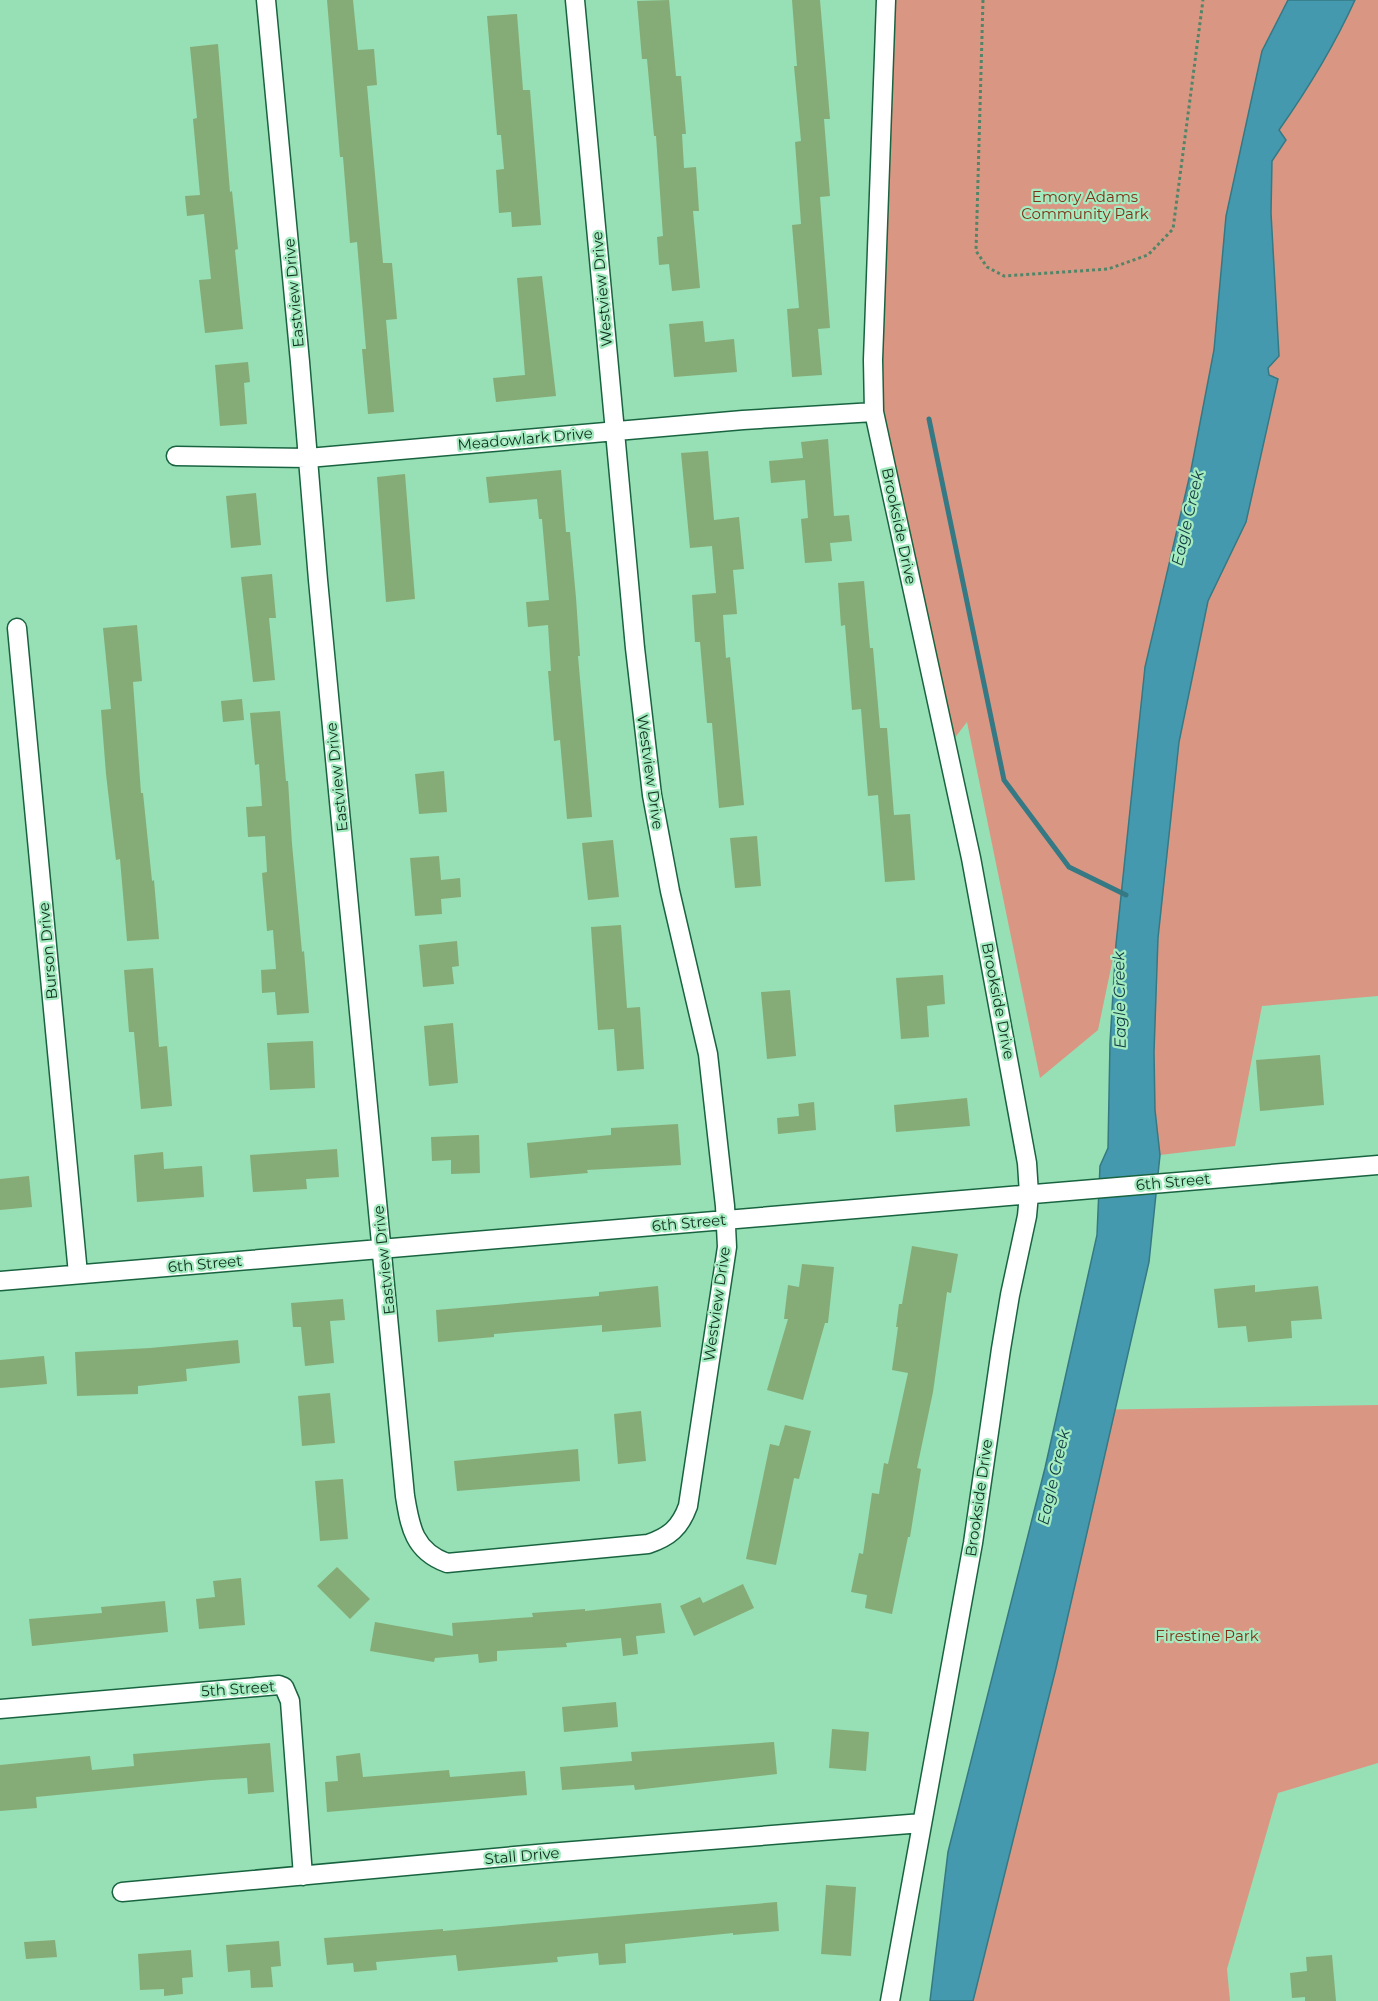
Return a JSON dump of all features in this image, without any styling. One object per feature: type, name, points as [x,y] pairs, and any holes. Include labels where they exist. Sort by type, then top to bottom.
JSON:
[{"type":"street","name":"Eastview Drive","points":[[266,0],[318,580],[405,1496],[414,1535],[424,1549]]},
{"type":"street","name":"Westview Drive","points":[[424,1549],[435,1558],[447,1563],[648,1544],[672,1533],[683,1518],[688,1506],[727,1247],[708,1054],[667,880],[652,795],[635,648],[575,0]]},
{"type":"street","name":"Brookside Drive","points":[[886,0],[873,360],[874,412],[971,858],[1028,1163],[1029,1194],[1027,1216],[1000,1349],[973,1543],[890,2001]]},
{"type":"street","name":"Meadowlark Drive","points":[[176,456],[308,458],[743,420],[874,412]]},
{"type":"street","name":"Burson Drive","points":[[17,628],[78,1274]]},
{"type":"street","name":"6th Street","points":[[0,1281],[1378,1165]]},
{"type":"street","name":"5th Street","points":[[0,1709],[267,1686],[284,1687],[290,1701],[303,1876]]},
{"type":"street","name":"Stall Drive","points":[[122,1892],[548,1853],[922,1823]]},
{"type":"path","points":[[982,0],[975,251],[987,267],[1004,276],[1108,268],[1148,255],[1173,229],[1203,0]]},
{"type":"green space","name":"Emory Adams Community Park","points":[[887,0],[1378,0],[1378,996],[1262,1006],[1235,1146],[1160,1155],[1155,1110],[1154,1052],[1158,938],[1179,742],[1208,601],[1246,522],[1278,379],[1268,375],[1268,368],[1279,356],[1207,388],[1191,470],[1145,667],[1116,944],[1098,1030],[1040,1078],[967,722],[947,748],[874,412]]},
{"type":"green space","name":"Firestine Park","points":[[1378,1405],[1378,1763],[1278,1793],[1227,1969],[1230,2001],[949,2001],[1084,1410]]},
{"type":"water","name":"Eagle Creek","points":[[1288,0],[1355,0],[1320,67],[1279,130],[1286,140],[1272,161],[1271,213],[1279,356],[1268,368],[1269,375],[1278,379],[1246,522],[1208,601],[1179,742],[1158,938],[1154,1052],[1155,1110],[1160,1155],[1149,1262],[1056,1668],[973,2001],[930,2001],[948,1852],[1045,1468],[1097,1235],[1100,1166],[1108,1148],[1110,1043],[1116,944],[1145,667],[1191,470],[1214,350],[1226,216],[1262,51]]},
{"type":"building","points":[[327,0],[353,0],[358,50],[374,49],[377,85],[367,86],[383,263],[392,263],[397,319],[386,320],[394,412],[368,414],[362,349],[366,349],[357,242],[350,243],[343,157],[340,157]]},
{"type":"building","points":[[669,0],[676,76],[681,76],[686,134],[682,134],[684,168],[696,167],[699,211],[693,211],[700,288],[672,291],[669,264],[659,265],[657,237],[663,236],[656,136],[654,136],[647,59],[642,59],[637,1]]},
{"type":"building","points":[[792,0],[820,0],[830,119],[824,119],[830,196],[820,197],[830,328],[818,329],[822,375],[792,377],[787,309],[799,308],[792,225],[801,224],[795,142],[801,141],[794,66],[797,66]]},
{"type":"building","points":[[517,14],[523,90],[530,90],[541,225],[512,227],[511,212],[499,213],[496,170],[504,169],[501,135],[497,135],[487,16]]},
{"type":"building","points":[[218,44],[230,192],[232,191],[238,249],[235,250],[243,329],[205,333],[199,280],[211,279],[204,214],[187,216],[185,196],[200,195],[193,119],[197,118],[190,47]]},
{"type":"building","points":[[542,276],[556,396],[496,402],[493,378],[525,375],[517,278]]},
{"type":"building","points":[[703,321],[705,342],[734,339],[737,372],[674,377],[669,324]]},
{"type":"building","points":[[248,362],[250,382],[244,383],[247,424],[220,426],[215,365]]},
{"type":"building","points":[[828,439],[834,516],[849,515],[852,541],[830,543],[832,561],[805,563],[801,519],[808,518],[805,480],[771,483],[769,461],[803,458],[801,442]]},
{"type":"building","points":[[708,451],[714,520],[739,517],[744,569],[733,570],[737,614],[723,615],[726,658],[730,657],[744,805],[719,808],[712,723],[707,723],[700,642],[695,642],[692,595],[716,593],[712,546],[690,548],[681,453]]},
{"type":"building","points":[[561,470],[566,532],[570,532],[576,598],[580,656],[578,656],[592,817],[567,819],[560,740],[554,741],[548,671],[551,671],[548,625],[528,627],[526,602],[549,600],[542,519],[539,519],[537,499],[489,503],[486,477]]},
{"type":"building","points":[[405,474],[415,599],[386,602],[377,477]]},
{"type":"building","points":[[256,493],[261,545],[231,548],[226,496]]},
{"type":"building","points":[[272,574],[276,618],[269,618],[275,680],[253,682],[241,577]]},
{"type":"building","points":[[864,581],[880,728],[887,728],[894,815],[910,814],[915,880],[885,882],[878,795],[868,796],[861,709],[852,710],[845,625],[841,626],[838,583]]},
{"type":"building","points":[[137,625],[142,681],[133,682],[141,793],[143,793],[152,881],[154,880],[159,939],[127,941],[120,859],[116,860],[101,710],[111,709],[103,628]]},
{"type":"building","points":[[242,699],[244,720],[223,722],[221,701]]},
{"type":"building","points":[[280,711],[309,1013],[277,1015],[275,992],[262,993],[261,970],[276,969],[273,930],[267,931],[262,873],[267,872],[265,836],[248,837],[246,807],[262,806],[259,764],[255,765],[250,713]]},
{"type":"building","points":[[444,771],[447,812],[419,814],[415,774]]},
{"type":"building","points":[[757,836],[761,886],[735,888],[730,838]]},
{"type":"building","points":[[613,840],[619,897],[588,900],[582,843]]},
{"type":"building","points":[[439,856],[441,880],[460,878],[461,897],[441,899],[442,914],[415,916],[410,858]]},
{"type":"building","points":[[621,925],[627,1008],[640,1007],[644,1069],[617,1071],[614,1029],[598,1030],[591,927]]},
{"type":"building","points":[[457,941],[459,966],[452,967],[454,984],[423,987],[419,945]]},
{"type":"building","points":[[153,968],[159,1047],[167,1046],[172,1106],[141,1109],[134,1032],[129,1032],[124,970]]},
{"type":"building","points":[[943,975],[945,1004],[927,1006],[929,1037],[901,1039],[896,978]]},
{"type":"building","points":[[790,990],[796,1056],[767,1059],[761,992]]},
{"type":"building","points":[[453,1023],[458,1083],[429,1086],[424,1026]]},
{"type":"building","points":[[313,1041],[315,1088],[270,1090],[267,1043]]},
{"type":"building","points":[[1320,1055],[1324,1105],[1260,1111],[1256,1060]]},
{"type":"building","points":[[967,1098],[970,1126],[896,1132],[894,1105]]},
{"type":"building","points":[[814,1102],[816,1130],[778,1134],[777,1118],[799,1116],[798,1104]]},
{"type":"building","points":[[678,1124],[681,1165],[587,1170],[588,1173],[530,1178],[527,1143],[611,1135],[611,1128]]},
{"type":"building","points":[[479,1135],[480,1173],[451,1174],[451,1160],[432,1161],[431,1137]]},
{"type":"building","points":[[337,1149],[339,1177],[306,1179],[307,1189],[253,1192],[250,1155]]},
{"type":"building","points":[[163,1152],[164,1169],[202,1166],[204,1197],[137,1202],[134,1155]]},
{"type":"building","points":[[29,1176],[32,1207],[0,1210],[0,1179]]},
{"type":"building","points":[[912,1246],[958,1254],[951,1293],[947,1292],[933,1392],[917,1468],[921,1469],[910,1537],[908,1537],[892,1614],[865,1608],[867,1595],[851,1592],[859,1553],[863,1554],[872,1493],[879,1494],[884,1463],[888,1464],[908,1373],[892,1370],[899,1304],[902,1304]]},
{"type":"building","points":[[802,1264],[834,1267],[828,1323],[825,1323],[803,1400],[767,1390],[788,1319],[784,1319],[788,1285],[799,1287]]},
{"type":"building","points":[[1255,1285],[1255,1292],[1318,1286],[1322,1319],[1291,1321],[1292,1338],[1248,1342],[1246,1326],[1218,1328],[1214,1289]]},
{"type":"building","points":[[658,1286],[661,1327],[602,1332],[602,1325],[494,1334],[494,1337],[438,1342],[436,1310],[599,1296],[599,1292]]},
{"type":"building","points":[[343,1299],[345,1320],[330,1321],[334,1363],[305,1366],[301,1327],[293,1327],[291,1303]]},
{"type":"building","points":[[238,1340],[240,1363],[186,1369],[187,1381],[138,1386],[138,1394],[77,1396],[75,1352]]},
{"type":"building","points":[[44,1356],[47,1384],[0,1388],[0,1360]]},
{"type":"building","points":[[330,1393],[335,1443],[302,1446],[298,1396]]},
{"type":"building","points":[[641,1411],[646,1461],[618,1464],[614,1414]]},
{"type":"building","points":[[785,1425],[811,1431],[799,1479],[794,1478],[776,1565],[746,1559],[770,1444],[779,1446]]},
{"type":"building","points":[[578,1449],[580,1481],[457,1491],[454,1461]]},
{"type":"building","points":[[343,1479],[348,1539],[320,1541],[315,1481]]},
{"type":"building","points":[[337,1567],[370,1599],[350,1619],[317,1586]]},
{"type":"building","points":[[241,1578],[245,1625],[199,1629],[196,1599],[215,1597],[213,1581]]},
{"type":"building","points":[[743,1584],[754,1608],[694,1636],[680,1606],[700,1597],[703,1603]]},
{"type":"building","points":[[165,1601],[168,1632],[32,1646],[29,1619],[102,1613],[101,1607]]},
{"type":"building","points":[[661,1603],[665,1633],[636,1636],[638,1654],[623,1656],[621,1638],[566,1643],[567,1647],[497,1651],[497,1661],[479,1663],[478,1654],[435,1658],[434,1662],[370,1651],[375,1622],[453,1636],[452,1623],[533,1617],[532,1613],[585,1609],[585,1611]]},
{"type":"building","points":[[616,1702],[618,1727],[564,1732],[562,1707]]},
{"type":"building","points":[[832,1729],[869,1732],[866,1771],[829,1768]]},
{"type":"building","points":[[774,1742],[777,1774],[635,1790],[634,1785],[562,1790],[560,1767],[632,1761],[631,1752]]},
{"type":"building","points":[[270,1743],[274,1792],[248,1794],[247,1778],[211,1780],[36,1797],[37,1808],[0,1811],[0,1765],[90,1756],[92,1770],[134,1766],[133,1754]]},
{"type":"building","points":[[360,1753],[363,1777],[449,1770],[450,1777],[525,1771],[527,1795],[327,1812],[325,1782],[338,1781],[336,1756]]},
{"type":"building","points":[[826,1885],[856,1887],[851,1956],[821,1954]]},
{"type":"building","points":[[777,1902],[779,1931],[733,1935],[733,1933],[625,1944],[626,1963],[599,1965],[598,1953],[557,1957],[558,1962],[458,1971],[456,1955],[376,1962],[377,1970],[354,1972],[353,1963],[327,1965],[324,1938],[443,1929],[443,1931]]},
{"type":"building","points":[[55,1940],[57,1957],[26,1959],[24,1942]]},
{"type":"building","points":[[279,1941],[281,1966],[271,1967],[273,1987],[251,1988],[250,1970],[228,1972],[226,1945]]},
{"type":"building","points":[[191,1950],[193,1977],[182,1978],[183,1994],[164,1996],[164,1989],[140,1990],[138,1954]]},
{"type":"building","points":[[1332,1955],[1336,2001],[1305,2001],[1305,1997],[1292,1998],[1290,1973],[1307,1971],[1306,1957]]},
{"type":"waterway","points":[[929,419],[1004,780],[1069,867],[1126,895]]}]
